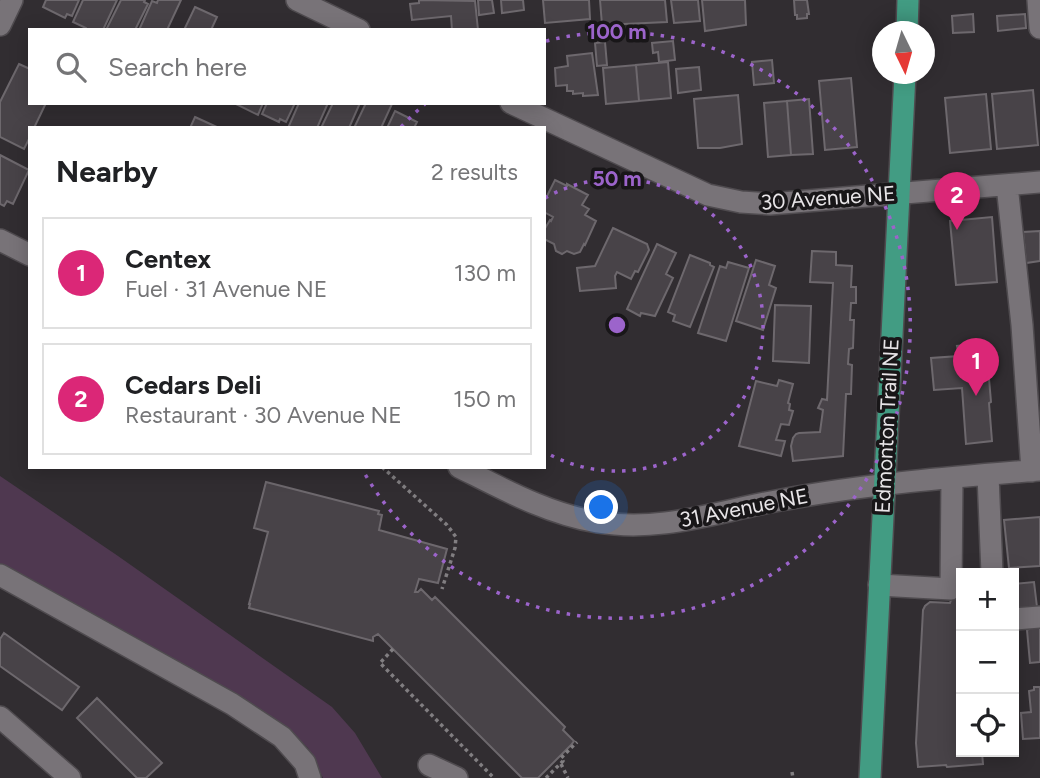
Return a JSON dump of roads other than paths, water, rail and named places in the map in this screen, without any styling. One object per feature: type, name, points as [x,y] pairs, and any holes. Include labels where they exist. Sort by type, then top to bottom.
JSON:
[{"type":"main road","points":[[907,21],[908,0]]},
{"type":"main road","name":"Edmonton Trail NE","points":[[870,778],[904,84]]},
{"type":"street","points":[[0,25],[12,0]]},
{"type":"street","points":[[297,0],[355,28]]},
{"type":"street","points":[[1038,0],[1040,28]]},
{"type":"street","name":"30 Avenue NE","points":[[515,105],[708,195],[741,202],[770,204],[1040,181]]},
{"type":"street","points":[[1007,185],[1031,324],[1036,470]]},
{"type":"street","points":[[0,240],[28,254]]},
{"type":"street","name":"31 Avenue NE","points":[[463,469],[524,499],[565,514],[597,522],[637,526],[691,520],[780,500],[884,485],[1036,470]]},
{"type":"street","points":[[988,475],[992,568]]},
{"type":"street","points":[[879,585],[951,589],[952,478]]},
{"type":"street","points":[[0,575],[242,711],[282,737],[305,763],[310,778]]},
{"type":"street","points":[[1019,619],[1040,617]]},
{"type":"street","points":[[0,717],[70,778]]},
{"type":"street","points":[[429,765],[457,778]]},
{"type":"place","name":"Cedars Deli","points":[[957,230]]},
{"type":"place","name":"Centex","points":[[976,396]]}]
